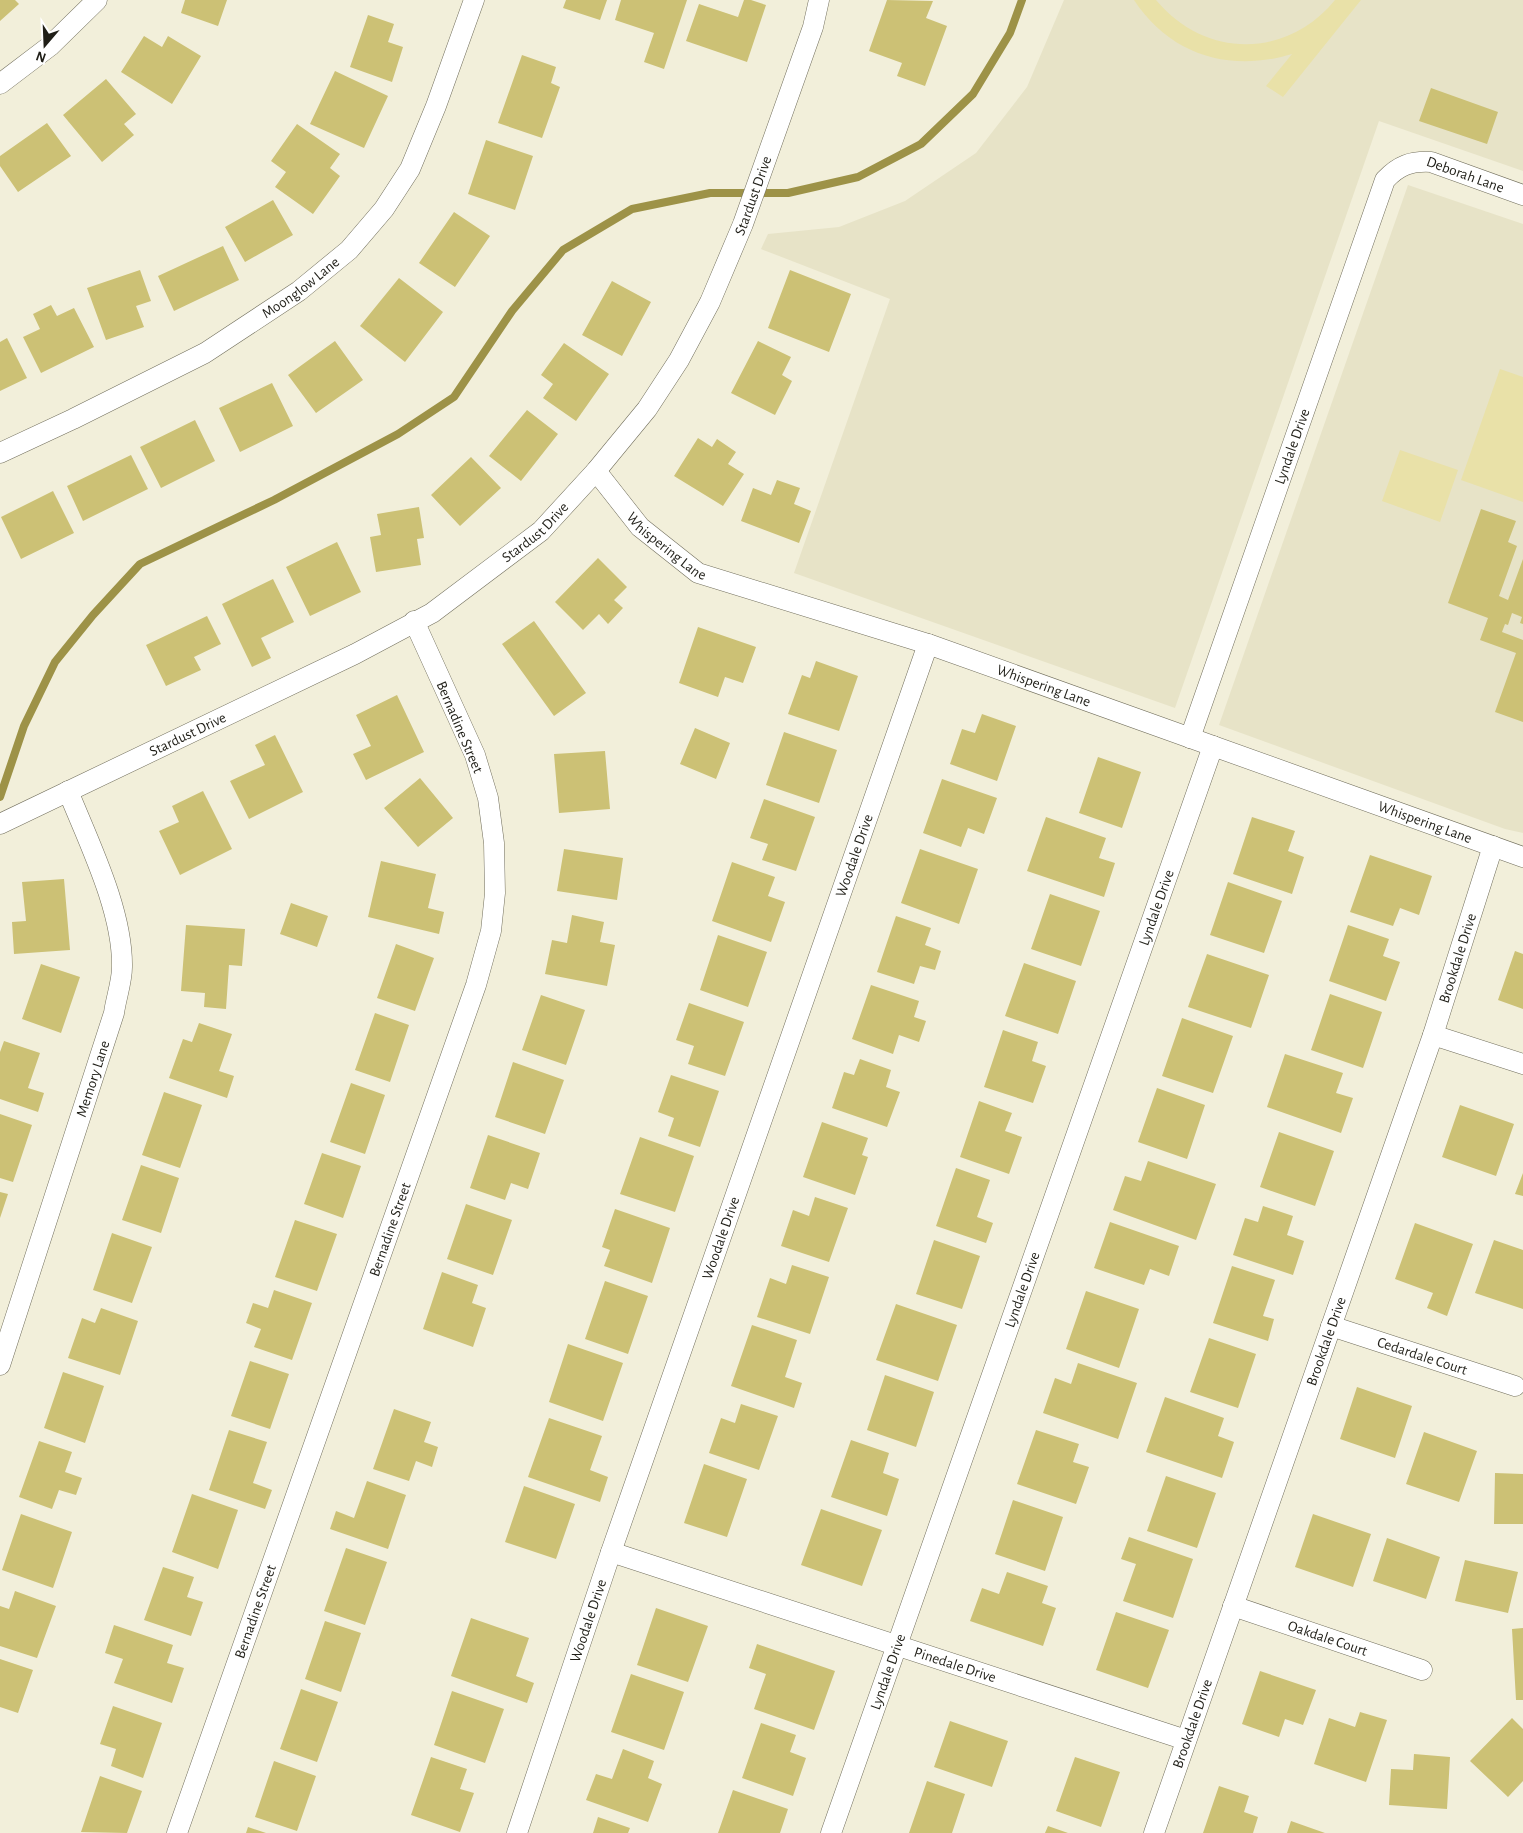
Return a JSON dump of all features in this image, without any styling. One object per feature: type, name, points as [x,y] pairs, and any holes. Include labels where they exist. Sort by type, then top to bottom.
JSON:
[{"type":"street","points":[[0,84],[50,46],[97,0]]},
{"type":"street","name":"Moonglow Lane","points":[[0,453],[205,353],[299,291],[349,250],[384,209],[410,169],[436,106],[474,0]]},
{"type":"street","name":"Stardust Drive","points":[[0,824],[355,654],[432,612],[541,531],[648,410],[679,360],[710,302],[743,224],[813,27],[819,0]]},
{"type":"street","name":"Deborah Lane","points":[[1406,164],[1418,161],[1431,162],[1523,195]]},
{"type":"street","name":"Lyndale Drive","points":[[1190,738],[1385,180],[1394,170],[1406,164]]},
{"type":"street","name":"Whispering Lane","points":[[596,471],[640,527],[698,573],[928,644],[1523,857]]},
{"type":"street","name":"Bernadine Street","points":[[177,1833],[476,986],[491,931],[495,893],[494,843],[488,798],[475,755],[414,621]]},
{"type":"street","name":"Woodale Drive","points":[[517,1833],[611,1552],[928,644]]},
{"type":"street","name":"Lyndale Drive","points":[[831,1833],[1213,746]]},
{"type":"street","name":"Memory Lane","points":[[0,1366],[114,1013],[122,968],[120,935],[107,890],[68,791]]},
{"type":"street","name":"Brookdale Drive","points":[[1154,1833],[1433,1035],[1493,846]]},
{"type":"street","points":[[1433,1035],[1523,1064]]},
{"type":"street","name":"Cedardale Court","points":[[1331,1326],[1515,1386]]},
{"type":"street","name":"Pinedale Drive","points":[[611,1552],[1186,1740]]},
{"type":"street","name":"Oakdale Court","points":[[1233,1606],[1422,1670]]},
{"type":"shaded area","points":[[1064,0],[1523,0],[1523,171],[1379,121],[1175,708],[794,573],[890,299],[761,249],[768,234],[839,227],[905,201],[976,153],[1027,87]]},
{"type":"shaded area","points":[[1134,0],[1156,0],[1176,19],[1198,33],[1222,41],[1246,44],[1270,41],[1294,33],[1316,19],[1335,0],[1361,0],[1283,97],[1266,86],[1292,54],[1246,61],[1224,60],[1203,55],[1183,46],[1165,34],[1149,19]]},
{"type":"shaded area","points":[[1408,185],[1523,224],[1523,833],[1505,829],[1219,725]]},
{"type":"shaded area","points":[[1500,369],[1523,377],[1523,502],[1461,480]]},
{"type":"shaded area","points":[[1400,450],[1458,470],[1440,522],[1382,501]]},
{"type":"building","points":[[0,0],[15,0],[19,4],[0,21]]},
{"type":"building","points":[[185,0],[227,0],[218,26],[181,13]]},
{"type":"building","points":[[566,0],[607,0],[600,20],[563,8]]},
{"type":"building","points":[[621,0],[687,0],[664,69],[644,62],[654,33],[615,20]]},
{"type":"building","points":[[744,0],[751,0],[766,5],[747,62],[686,41],[699,4],[738,17]]},
{"type":"building","points":[[887,0],[933,1],[926,18],[947,26],[925,86],[897,76],[902,63],[869,51]]},
{"type":"building","points":[[368,15],[394,24],[388,42],[403,47],[392,82],[350,67]]},
{"type":"building","points":[[144,36],[162,47],[168,36],[201,56],[172,104],[121,72]]},
{"type":"building","points":[[522,55],[556,67],[551,83],[560,87],[542,138],[498,123]]},
{"type":"building","points":[[335,71],[388,96],[364,148],[310,124]]},
{"type":"building","points":[[106,79],[136,114],[124,124],[134,135],[102,162],[63,115]]},
{"type":"building","points":[[1431,88],[1498,112],[1487,144],[1419,121]]},
{"type":"building","points":[[47,123],[71,156],[18,192],[0,166],[0,156]]},
{"type":"building","points":[[297,124],[340,154],[330,168],[340,176],[313,214],[275,187],[286,172],[271,161]]},
{"type":"building","points":[[486,140],[533,156],[515,210],[468,194]]},
{"type":"building","points":[[273,200],[293,235],[245,262],[225,227]]},
{"type":"building","points":[[454,212],[490,236],[455,287],[419,263]]},
{"type":"building","points":[[223,246],[239,280],[174,311],[158,276]]},
{"type":"building","points":[[140,270],[151,301],[136,306],[144,327],[106,340],[87,288]]},
{"type":"building","points":[[790,270],[851,294],[829,352],[768,328]]},
{"type":"building","points":[[399,278],[443,312],[405,362],[360,326]]},
{"type":"building","points":[[612,281],[651,302],[622,356],[582,335]]},
{"type":"building","points":[[51,305],[57,316],[74,308],[94,347],[41,373],[23,337],[40,329],[33,314]]},
{"type":"building","points":[[7,338],[27,378],[0,391],[0,342]]},
{"type":"building","points":[[335,341],[363,380],[316,413],[288,375]]},
{"type":"building","points":[[758,341],[791,357],[782,375],[792,381],[775,415],[731,393]]},
{"type":"building","points":[[564,343],[609,374],[576,421],[543,398],[553,384],[541,375]]},
{"type":"building","points":[[272,383],[293,426],[240,452],[219,408]]},
{"type":"building","points":[[527,410],[558,434],[521,481],[489,456]]},
{"type":"building","points":[[195,420],[215,461],[161,488],[140,447]]},
{"type":"building","points":[[698,438],[712,447],[717,439],[736,452],[728,464],[744,474],[723,506],[674,476]]},
{"type":"building","points":[[131,455],[148,489],[83,521],[67,486]]},
{"type":"building","points":[[471,457],[501,488],[460,526],[431,495]]},
{"type":"building","points":[[777,480],[800,488],[794,504],[811,511],[799,543],[741,521],[753,488],[771,495]]},
{"type":"building","points":[[53,491],[74,533],[21,559],[1,517]]},
{"type":"building","points":[[419,507],[424,538],[417,539],[421,565],[376,572],[370,537],[381,535],[377,514]]},
{"type":"building","points":[[1481,509],[1516,521],[1508,542],[1517,546],[1499,596],[1508,600],[1523,559],[1523,624],[1520,623],[1522,617],[1512,613],[1508,625],[1505,624],[1502,632],[1523,640],[1523,722],[1495,712],[1516,653],[1480,640],[1488,618],[1448,603]]},
{"type":"building","points":[[337,542],[361,592],[310,616],[286,567]]},
{"type":"building","points":[[598,558],[627,587],[614,600],[623,608],[608,624],[599,614],[583,630],[555,602]]},
{"type":"building","points":[[273,579],[294,622],[261,638],[271,658],[252,667],[222,604]]},
{"type":"building","points":[[207,616],[221,644],[194,657],[201,670],[166,686],[146,645]]},
{"type":"building","points":[[534,621],[586,693],[554,716],[502,644]]},
{"type":"building","points":[[698,627],[756,647],[743,683],[725,677],[718,697],[679,683]]},
{"type":"building","points":[[816,661],[858,676],[839,731],[788,714],[802,675],[810,678]]},
{"type":"building","points":[[397,695],[424,752],[366,780],[353,754],[371,746],[356,715]]},
{"type":"building","points":[[982,714],[1016,726],[997,781],[950,764],[962,729],[975,733]]},
{"type":"building","points":[[695,728],[730,743],[716,779],[680,764]]},
{"type":"building","points":[[784,732],[837,750],[819,803],[766,785]]},
{"type":"building","points":[[275,735],[303,792],[249,819],[230,781],[265,765],[255,745]]},
{"type":"building","points":[[605,751],[610,809],[559,813],[554,754]]},
{"type":"building","points":[[1098,757],[1141,772],[1122,828],[1079,813]]},
{"type":"building","points":[[420,778],[453,818],[418,847],[384,808]]},
{"type":"building","points":[[942,779],[997,798],[984,834],[968,828],[961,847],[923,833]]},
{"type":"building","points":[[203,791],[232,849],[180,875],[159,831],[179,822],[172,806]]},
{"type":"building","points":[[764,799],[815,817],[796,871],[762,860],[768,844],[750,838]]},
{"type":"building","points":[[1046,817],[1106,838],[1099,858],[1115,863],[1104,897],[1027,871]]},
{"type":"building","points":[[1252,817],[1295,831],[1288,851],[1304,857],[1292,894],[1233,874]]},
{"type":"building","points":[[564,849],[623,858],[617,900],[557,891]]},
{"type":"building","points":[[920,849],[978,869],[959,924],[901,903]]},
{"type":"building","points":[[1370,855],[1432,876],[1419,915],[1400,908],[1393,926],[1350,912]]},
{"type":"building","points":[[381,861],[436,874],[428,908],[444,912],[439,934],[368,917]]},
{"type":"building","points":[[732,862],[775,877],[768,896],[785,902],[771,942],[712,921]]},
{"type":"building","points":[[64,879],[70,950],[14,954],[12,922],[26,921],[22,882]]},
{"type":"building","points":[[1228,882],[1282,901],[1264,953],[1210,935]]},
{"type":"building","points":[[1050,894],[1100,911],[1081,966],[1031,949]]},
{"type":"building","points":[[291,903],[328,916],[317,947],[280,934]]},
{"type":"building","points":[[572,915],[604,922],[600,942],[615,945],[607,986],[545,974],[552,940],[567,943]]},
{"type":"building","points":[[896,916],[931,928],[925,945],[941,951],[935,970],[920,966],[914,984],[877,972]]},
{"type":"building","points":[[186,925],[245,929],[242,966],[229,965],[226,1009],[204,1007],[205,993],[181,991]]},
{"type":"building","points":[[1348,925],[1389,939],[1383,956],[1400,962],[1386,1001],[1329,981]]},
{"type":"building","points":[[718,935],[767,952],[748,1007],[700,990]]},
{"type":"building","points":[[396,944],[434,958],[415,1011],[377,998]]},
{"type":"building","points":[[1515,951],[1523,954],[1523,1009],[1498,1000]]},
{"type":"building","points":[[1207,954],[1269,975],[1251,1028],[1188,1007]]},
{"type":"building","points":[[1024,963],[1076,981],[1058,1034],[1005,1016]]},
{"type":"building","points":[[41,964],[80,977],[61,1033],[22,1019]]},
{"type":"building","points":[[871,985],[919,1001],[914,1017],[926,1021],[919,1042],[899,1035],[893,1054],[852,1039]]},
{"type":"building","points":[[1330,994],[1382,1012],[1363,1068],[1311,1050]]},
{"type":"building","points":[[541,995],[585,1010],[566,1065],[522,1050]]},
{"type":"building","points":[[689,1003],[744,1022],[725,1076],[688,1064],[694,1046],[676,1040]]},
{"type":"building","points":[[375,1013],[409,1025],[390,1082],[355,1070]]},
{"type":"building","points":[[1182,1018],[1233,1036],[1213,1093],[1162,1076]]},
{"type":"building","points":[[199,1023],[232,1034],[219,1071],[234,1076],[227,1098],[169,1078],[183,1039],[192,1042]]},
{"type":"building","points":[[1003,1030],[1038,1042],[1032,1061],[1046,1066],[1033,1103],[984,1087]]},
{"type":"building","points":[[4,1041],[40,1053],[28,1088],[44,1093],[38,1112],[0,1099],[0,1052]]},
{"type":"building","points":[[1285,1054],[1343,1073],[1336,1093],[1353,1098],[1341,1133],[1267,1107]]},
{"type":"building","points":[[860,1059],[891,1070],[886,1087],[900,1092],[887,1127],[832,1108],[844,1072],[854,1075]]},
{"type":"building","points":[[513,1062],[564,1080],[545,1134],[495,1117]]},
{"type":"building","points":[[671,1075],[719,1091],[700,1147],[668,1136],[674,1118],[658,1112]]},
{"type":"building","points":[[351,1083],[385,1095],[365,1154],[330,1142]]},
{"type":"building","points":[[1157,1088],[1205,1105],[1187,1159],[1138,1142]]},
{"type":"building","points":[[164,1092],[202,1105],[180,1168],[142,1155]]},
{"type":"building","points":[[979,1101],[1012,1113],[1005,1131],[1022,1137],[1009,1174],[960,1157]]},
{"type":"building","points":[[1460,1105],[1514,1124],[1496,1176],[1442,1157]]},
{"type":"building","points":[[0,1114],[32,1125],[13,1182],[0,1178]]},
{"type":"building","points":[[822,1122],[868,1138],[862,1155],[868,1157],[855,1195],[803,1177]]},
{"type":"building","points":[[1279,1132],[1334,1151],[1315,1206],[1260,1187]]},
{"type":"building","points":[[488,1135],[540,1153],[528,1189],[511,1183],[505,1200],[470,1188]]},
{"type":"building","points":[[640,1137],[694,1156],[675,1212],[620,1194]]},
{"type":"building","points":[[322,1153],[361,1166],[343,1218],[304,1204]]},
{"type":"building","points":[[1148,1161],[1216,1184],[1196,1240],[1113,1210],[1125,1176],[1141,1181]]},
{"type":"building","points":[[141,1165],[179,1178],[161,1233],[122,1220]]},
{"type":"building","points":[[956,1168],[990,1180],[977,1217],[993,1223],[986,1243],[936,1226]]},
{"type":"building","points":[[1523,1173],[1523,1196],[1515,1194]]},
{"type":"building","points":[[0,1192],[8,1194],[0,1218]]},
{"type":"building","points":[[815,1197],[848,1208],[829,1262],[781,1246],[793,1210],[809,1216]]},
{"type":"building","points":[[466,1204],[512,1220],[493,1275],[447,1259]]},
{"type":"building","points":[[1263,1206],[1293,1216],[1287,1235],[1304,1241],[1293,1275],[1233,1255],[1245,1218],[1258,1222]]},
{"type":"building","points":[[615,1209],[670,1228],[652,1283],[604,1266],[610,1250],[602,1247]]},
{"type":"building","points":[[295,1220],[337,1234],[317,1291],[275,1277]]},
{"type":"building","points":[[1110,1222],[1179,1246],[1169,1276],[1150,1269],[1144,1285],[1094,1268]]},
{"type":"building","points":[[1415,1223],[1473,1244],[1447,1316],[1427,1308],[1433,1293],[1395,1279]]},
{"type":"building","points":[[112,1233],[152,1247],[132,1303],[93,1290]]},
{"type":"building","points":[[934,1240],[980,1256],[962,1309],[916,1294]]},
{"type":"building","points":[[1494,1240],[1523,1250],[1523,1309],[1475,1293]]},
{"type":"building","points":[[792,1265],[829,1277],[810,1334],[757,1317],[770,1278],[786,1284]]},
{"type":"building","points":[[1232,1266],[1275,1280],[1263,1316],[1274,1319],[1268,1341],[1213,1323]]},
{"type":"building","points":[[442,1272],[478,1285],[472,1303],[486,1308],[473,1347],[423,1329]]},
{"type":"building","points":[[605,1281],[648,1296],[628,1354],[585,1339]]},
{"type":"building","points":[[274,1290],[312,1303],[292,1360],[254,1347],[261,1329],[246,1323],[253,1303],[268,1308]]},
{"type":"building","points":[[1086,1291],[1139,1309],[1119,1368],[1066,1349]]},
{"type":"building","points":[[896,1304],[957,1325],[938,1381],[876,1360]]},
{"type":"building","points":[[101,1308],[138,1321],[120,1375],[68,1358],[82,1318],[95,1323]]},
{"type":"building","points":[[752,1325],[797,1340],[785,1377],[802,1383],[794,1408],[731,1386]]},
{"type":"building","points":[[1209,1338],[1256,1354],[1238,1408],[1190,1392]]},
{"type":"building","points":[[568,1344],[623,1363],[603,1421],[549,1402]]},
{"type":"building","points":[[250,1361],[289,1374],[270,1429],[231,1416]]},
{"type":"building","points":[[1078,1363],[1137,1383],[1118,1439],[1043,1413],[1055,1378],[1071,1384]]},
{"type":"building","points":[[63,1372],[104,1386],[85,1443],[44,1428]]},
{"type":"building","points":[[885,1375],[934,1392],[916,1447],[867,1430]]},
{"type":"building","points":[[1357,1387],[1412,1406],[1395,1458],[1340,1439]]},
{"type":"building","points":[[1165,1397],[1224,1418],[1218,1436],[1234,1442],[1222,1478],[1146,1452]]},
{"type":"building","points":[[741,1404],[778,1416],[759,1470],[709,1453],[721,1418],[735,1423]]},
{"type":"building","points":[[394,1409],[431,1422],[424,1442],[438,1447],[432,1467],[416,1461],[409,1481],[373,1469]]},
{"type":"building","points":[[549,1418],[602,1436],[590,1470],[608,1477],[600,1502],[528,1477]]},
{"type":"building","points":[[229,1430],[267,1442],[253,1483],[272,1490],[265,1509],[209,1490]]},
{"type":"building","points":[[1036,1430],[1079,1444],[1073,1462],[1089,1467],[1076,1504],[1017,1484]]},
{"type":"building","points":[[1424,1432],[1477,1451],[1459,1502],[1406,1484]]},
{"type":"building","points":[[851,1440],[889,1453],[883,1473],[899,1479],[887,1516],[831,1497]]},
{"type":"building","points":[[39,1441],[72,1452],[65,1472],[82,1478],[76,1495],[59,1490],[52,1509],[19,1497]]},
{"type":"building","points":[[704,1464],[747,1479],[727,1537],[684,1523]]},
{"type":"building","points":[[1495,1473],[1523,1474],[1523,1524],[1494,1524]]},
{"type":"building","points":[[1166,1476],[1216,1493],[1197,1548],[1147,1531]]},
{"type":"building","points":[[367,1481],[406,1495],[388,1549],[330,1529],[336,1511],[354,1518]]},
{"type":"building","points":[[524,1486],[575,1504],[556,1559],[505,1542]]},
{"type":"building","points":[[192,1494],[238,1510],[218,1569],[172,1552]]},
{"type":"building","points":[[1013,1500],[1063,1517],[1045,1571],[995,1554]]},
{"type":"building","points":[[821,1509],[882,1530],[862,1586],[801,1565]]},
{"type":"building","points":[[21,1514],[72,1532],[53,1588],[2,1570]]},
{"type":"building","points":[[1313,1514],[1371,1534],[1353,1587],[1295,1567]]},
{"type":"building","points":[[1129,1537],[1193,1559],[1173,1618],[1123,1601],[1136,1564],[1121,1559]]},
{"type":"building","points":[[1387,1538],[1440,1557],[1426,1599],[1373,1581]]},
{"type":"building","points":[[346,1548],[387,1562],[365,1625],[324,1611]]},
{"type":"building","points":[[1465,1560],[1518,1572],[1508,1613],[1455,1601]]},
{"type":"building","points":[[163,1567],[194,1577],[187,1597],[203,1602],[191,1636],[144,1620]]},
{"type":"building","points":[[1007,1572],[1048,1586],[1042,1603],[1056,1608],[1043,1646],[970,1621],[982,1588],[999,1594]]},
{"type":"building","points":[[15,1591],[56,1606],[37,1658],[0,1646],[0,1606],[9,1609]]},
{"type":"building","points":[[656,1608],[708,1626],[688,1682],[637,1665]]},
{"type":"building","points":[[1116,1612],[1169,1630],[1148,1688],[1096,1670]]},
{"type":"building","points":[[471,1618],[529,1638],[516,1676],[534,1683],[527,1703],[451,1676]]},
{"type":"building","points":[[325,1621],[361,1633],[341,1692],[305,1679]]},
{"type":"building","points":[[114,1625],[173,1645],[167,1663],[184,1668],[172,1703],[114,1683],[123,1659],[105,1653]]},
{"type":"building","points":[[1523,1628],[1523,1700],[1516,1700],[1512,1629]]},
{"type":"building","points":[[757,1644],[835,1671],[814,1730],[754,1709],[766,1674],[749,1668]]},
{"type":"building","points":[[0,1659],[33,1670],[18,1713],[0,1707]]},
{"type":"building","points":[[1260,1671],[1316,1690],[1303,1725],[1285,1719],[1279,1737],[1242,1724]]},
{"type":"building","points":[[631,1674],[684,1692],[664,1750],[611,1732]]},
{"type":"building","points":[[301,1689],[338,1702],[317,1762],[280,1749]]},
{"type":"building","points":[[452,1691],[504,1709],[485,1763],[434,1745]]},
{"type":"building","points":[[113,1706],[162,1723],[143,1778],[111,1766],[116,1749],[100,1744]]},
{"type":"building","points":[[1360,1712],[1387,1720],[1366,1782],[1314,1764],[1329,1718],[1355,1727]]},
{"type":"building","points":[[1512,1718],[1523,1729],[1523,1781],[1508,1797],[1470,1761]]},
{"type":"building","points":[[950,1721],[1008,1741],[992,1787],[934,1767]]},
{"type":"building","points":[[761,1723],[796,1735],[790,1752],[806,1758],[793,1796],[742,1778]]},
{"type":"building","points":[[623,1749],[654,1761],[648,1778],[662,1784],[648,1822],[586,1800],[596,1774],[612,1779]]},
{"type":"building","points":[[1414,1754],[1450,1757],[1447,1809],[1389,1805],[1391,1769],[1413,1770]]},
{"type":"building","points":[[431,1757],[467,1769],[460,1789],[474,1793],[460,1832],[411,1815]]},
{"type":"building","points":[[1075,1757],[1120,1772],[1101,1827],[1056,1811]]},
{"type":"building","points":[[274,1761],[316,1776],[297,1831],[255,1817]]},
{"type":"building","points":[[100,1776],[142,1791],[127,1833],[81,1832]]},
{"type":"building","points":[[927,1781],[965,1794],[952,1833],[909,1833]]},
{"type":"building","points":[[1219,1786],[1249,1796],[1244,1812],[1258,1817],[1253,1833],[1203,1833]]},
{"type":"building","points":[[733,1790],[788,1809],[780,1833],[718,1833]]},
{"type":"building","points":[[598,1817],[630,1828],[628,1833],[593,1833]]},
{"type":"building","points":[[1291,1821],[1325,1833],[1287,1833]]},
{"type":"building","points":[[1048,1826],[1068,1833],[1045,1833]]},
{"type":"building","points":[[248,1827],[266,1833],[246,1833]]},
{"type":"waterway","points":[[0,797],[24,726],[55,662],[93,615],[140,564],[274,500],[398,434],[454,397],[512,311],[563,250],[632,209],[710,193],[788,193],[858,177],[921,144],[973,94],[1010,33],[1022,0]]}]
